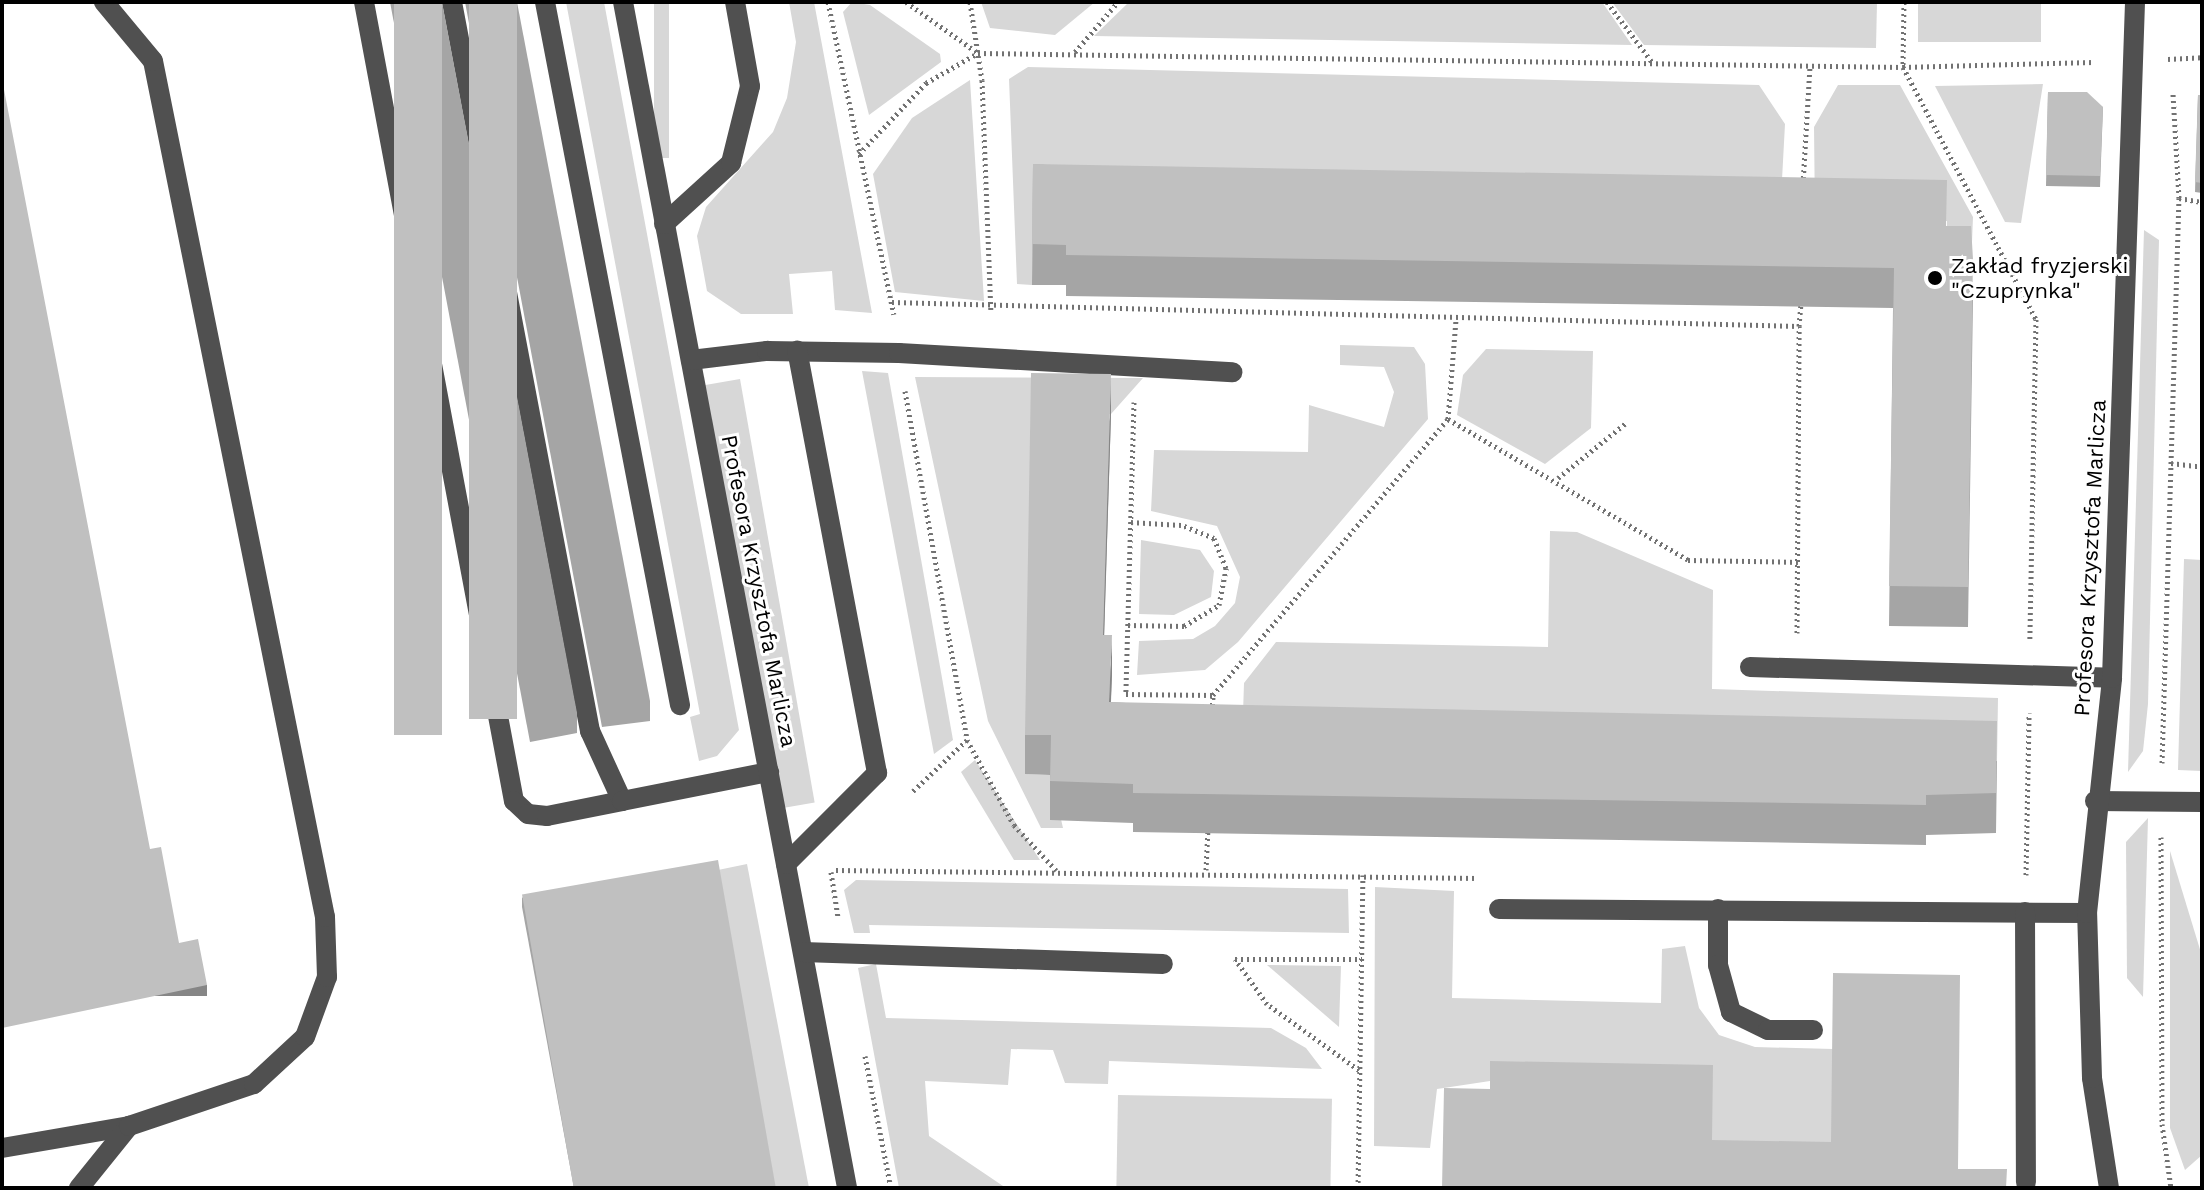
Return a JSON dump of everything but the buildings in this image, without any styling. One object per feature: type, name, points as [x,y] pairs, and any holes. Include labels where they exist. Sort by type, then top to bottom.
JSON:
[{"type":"street","points":[[2,1148],[129,1126],[254,1084],[305,1037],[327,977],[325,917],[153,61],[104,2]]},
{"type":"street","points":[[364,2],[514,801],[528,814],[547,816],[769,772]]},
{"type":"street","points":[[452,2],[590,731],[622,801]]},
{"type":"street","points":[[545,2],[680,705]]},
{"type":"street","name":"Profesora Krzysztofa Marlicza","points":[[623,2],[847,1188]]},
{"type":"street","points":[[664,224],[731,163],[750,86],[735,2]]},
{"type":"street","name":"Profesora Krzysztofa Marlicza","points":[[2107,1184],[2090,1037],[2087,913],[2095,801],[2112,678],[2135,2]]},
{"type":"street","points":[[691,360],[797,351],[1232,372]]},
{"type":"street","points":[[786,864],[877,773],[797,351]]},
{"type":"street","points":[[1750,667],[2112,678]]},
{"type":"street","points":[[2095,801],[2202,802]]},
{"type":"street","points":[[1499,909],[2087,913]]},
{"type":"street","points":[[1718,909],[1718,965],[1731,1012],[1768,1030],[1813,1030]]},
{"type":"street","points":[[2025,912],[2026,1182]]},
{"type":"street","points":[[803,952],[1163,964]]},
{"type":"street","points":[[79,1188],[129,1126]]},
{"type":"path","points":[[828,2],[858,155],[892,302],[991,310],[1799,326]]},
{"type":"path","points":[[906,2],[978,53]]},
{"type":"path","points":[[970,2],[978,53],[991,310]]},
{"type":"path","points":[[1075,52],[1118,2]]},
{"type":"path","points":[[1607,2],[1652,62]]},
{"type":"path","points":[[1904,2],[1903,67],[2036,319],[2025,912]]},
{"type":"path","points":[[2165,45],[2167,70]]},
{"type":"path","points":[[858,155],[926,83],[978,53],[1075,52],[1903,67],[2134,61]]},
{"type":"path","points":[[1803,195],[1810,65]]},
{"type":"path","points":[[2170,82],[2179,198],[2161,802],[2162,1124],[2171,1188]]},
{"type":"path","points":[[2179,198],[2202,202]]},
{"type":"path","points":[[1797,643],[1801,296]]},
{"type":"path","points":[[1137,313],[1126,694],[1213,695]]},
{"type":"path","points":[[1212,719],[1213,695],[1448,419],[1456,320]]},
{"type":"path","points":[[904,383],[967,740],[1014,825],[1056,870]]},
{"type":"path","points":[[1448,419],[1558,478],[1688,560],[1798,562]]},
{"type":"path","points":[[1558,478],[1626,423]]},
{"type":"path","points":[[2171,463],[2202,467]]},
{"type":"path","points":[[1128,625],[1184,626],[1219,605],[1226,568],[1214,538],[1181,525],[1130,522]]},
{"type":"path","points":[[901,802],[967,740]]},
{"type":"path","points":[[1206,870],[1209,824]]},
{"type":"path","points":[[838,862],[831,870],[1206,870],[1363,875],[1358,1188]]},
{"type":"path","points":[[1360,1071],[1267,1004],[1235,959],[1362,959]]},
{"type":"shaded area","points":[[566,2],[604,2],[739,730],[717,756],[699,761],[690,717],[700,714]]},
{"type":"shaded area","points":[[654,2],[669,2],[669,158],[654,158]]},
{"type":"shaded area","points":[[789,2],[814,2],[872,313],[835,310],[832,271],[789,274],[793,314],[741,314],[707,291],[697,236],[706,207],[773,132],[787,98],[796,42]]},
{"type":"shaded area","points":[[852,2],[870,5],[940,54],[941,62],[869,115],[843,12]]},
{"type":"shaded area","points":[[981,2],[1095,2],[1055,35],[990,28]]},
{"type":"shaded area","points":[[1129,2],[1602,2],[1632,45],[1094,36]]},
{"type":"shaded area","points":[[1612,2],[1877,2],[1876,48],[1644,45]]},
{"type":"shaded area","points":[[1918,2],[2041,2],[2041,42],[1918,42]]},
{"type":"shaded area","points":[[1028,67],[1759,85],[1785,124],[1780,217],[1033,205],[1032,285],[1017,284],[1009,79]]},
{"type":"shaded area","points":[[970,80],[984,301],[895,292],[873,174],[912,118]]},
{"type":"shaded area","points":[[2043,84],[2021,223],[2005,222],[1935,86]]},
{"type":"shaded area","points":[[1838,85],[1900,85],[1973,217],[1971,267],[1946,266],[1947,221],[1815,218],[1814,127]]},
{"type":"shaded area","points":[[2144,230],[2159,240],[2148,704],[2143,751],[2128,772]]},
{"type":"shaded area","points":[[1340,345],[1414,347],[1425,364],[1428,419],[1238,642],[1205,670],[1137,675],[1139,641],[1193,639],[1215,626],[1235,603],[1240,577],[1217,526],[1151,511],[1154,450],[1308,452],[1309,405],[1384,427],[1394,392],[1384,367],[1340,365]]},
{"type":"shaded area","points":[[1486,349],[1593,351],[1591,428],[1545,464],[1457,415],[1463,375]]},
{"type":"shaded area","points":[[862,371],[888,373],[953,740],[934,754]]},
{"type":"shaded area","points":[[915,377],[1143,378],[1111,414],[1031,413],[1026,774],[1051,775],[1063,828],[1041,828],[988,721]]},
{"type":"shaded area","points":[[740,379],[815,802],[774,810],[700,386]]},
{"type":"shaded area","points":[[1550,531],[1577,532],[1713,590],[1712,689],[1998,698],[1997,761],[1242,744],[1244,683],[1276,642],[1548,647]]},
{"type":"shaded area","points":[[1141,540],[1200,550],[1214,571],[1211,597],[1174,615],[1139,614]]},
{"type":"shaded area","points":[[2184,559],[2202,560],[2202,771],[2178,770]]},
{"type":"shaded area","points":[[975,760],[1040,860],[1014,860],[961,772]]},
{"type":"shaded area","points":[[2148,818],[2143,997],[2127,978],[2126,842]]},
{"type":"shaded area","points":[[2170,851],[2202,956],[2202,1155],[2185,1170],[2170,1128]]},
{"type":"shaded area","points":[[747,864],[809,1188],[774,1188],[718,870]]},
{"type":"shaded area","points":[[856,880],[1348,889],[1349,933],[869,925],[870,933],[854,933],[844,890]]},
{"type":"shaded area","points":[[1375,887],[1454,891],[1452,998],[1661,1003],[1662,949],[1685,946],[1699,1008],[1719,1035],[1755,1047],[1833,1049],[1857,1162],[1712,1160],[1490,1081],[1437,1089],[1430,1148],[1374,1146]]},
{"type":"shaded area","points":[[876,964],[886,1018],[1271,1028],[1306,1048],[1322,1069],[1109,1061],[1108,1084],[1065,1083],[1053,1050],[1011,1049],[1008,1085],[925,1081],[929,1136],[1006,1188],[899,1188],[858,968]]},
{"type":"shaded area","points":[[1267,965],[1341,966],[1339,1027]]},
{"type":"shaded area","points":[[1118,1095],[1332,1099],[1330,1188],[1116,1188]]},
{"type":"place","name":"Zakład fryzjerski \"Czuprynka\"","points":[[1935,278]]}]
